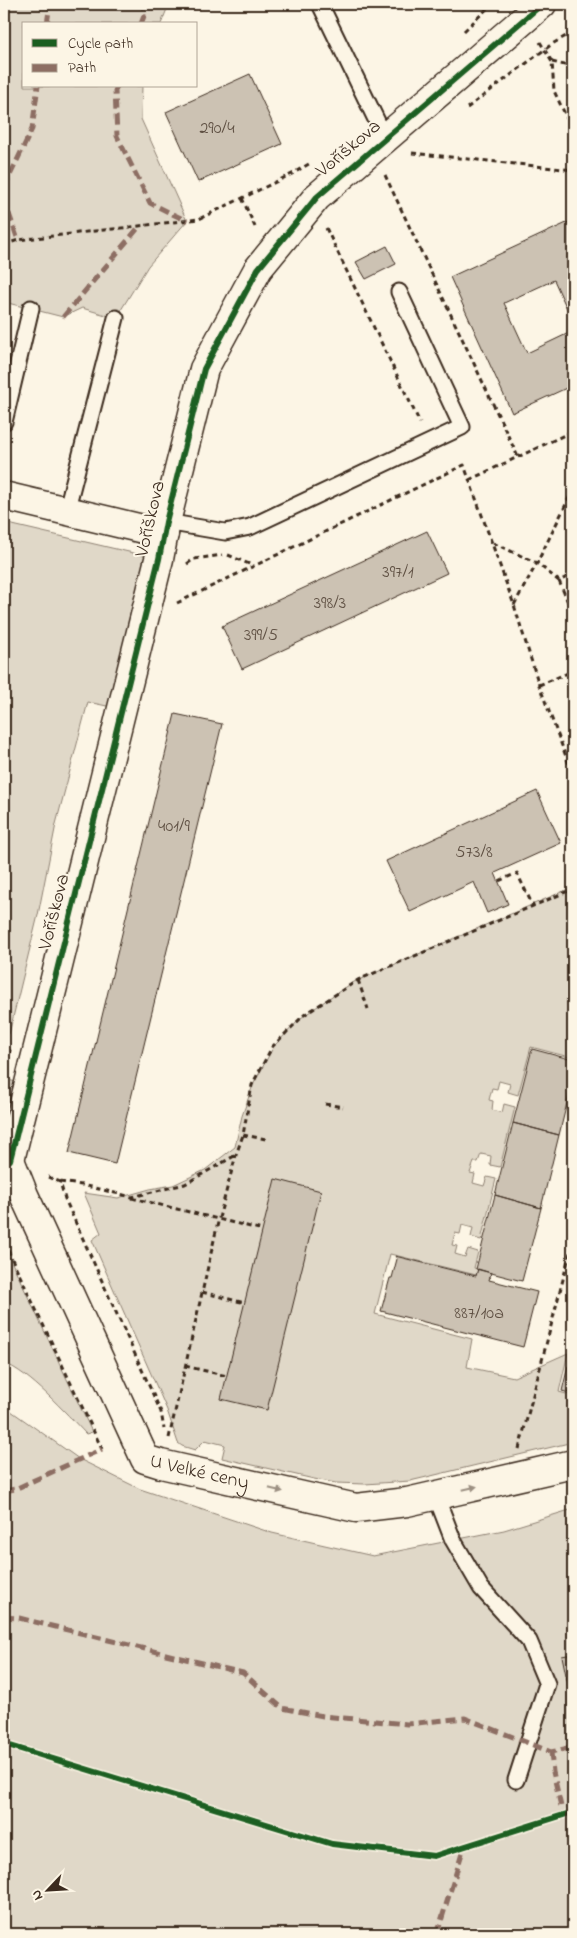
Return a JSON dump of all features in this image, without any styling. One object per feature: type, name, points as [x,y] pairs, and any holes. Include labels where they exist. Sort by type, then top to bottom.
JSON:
[{"type":"street","name":"Voříškova","points":[[7,1160],[159,559],[204,369],[258,269],[317,197],[386,140],[542,4]]},
{"type":"street","name":"Voříškova","points":[[4,496],[66,512],[165,528]]},
{"type":"street","name":"U Velké ceny","points":[[7,1160],[146,1459],[356,1508],[407,1502],[573,1464]]},
{"type":"lane","points":[[320,4],[386,140]]},
{"type":"lane","name":"Voříškova","points":[[165,528],[225,532],[250,527],[462,427],[399,292]]},
{"type":"lane","points":[[4,422],[31,308]]},
{"type":"lane","points":[[66,512],[116,318]]},
{"type":"lane","points":[[436,1496],[453,1540],[481,1588],[529,1641],[547,1684],[516,1780]]},
{"type":"path","points":[[460,113],[552,44],[573,32]]},
{"type":"path","points":[[545,50],[552,62],[554,91],[573,132]]},
{"type":"path","points":[[552,62],[573,67]]},
{"type":"path","points":[[414,147],[407,153],[573,170]]},
{"type":"path","points":[[4,245],[18,240],[198,219],[292,174],[314,161]]},
{"type":"path","points":[[383,170],[518,457]]},
{"type":"path","points":[[242,198],[254,224]]},
{"type":"path","points":[[326,227],[429,443]]},
{"type":"path","points":[[469,480],[573,431]]},
{"type":"path","points":[[175,604],[464,465],[514,605],[539,685],[573,775]]},
{"type":"path","points":[[514,605],[573,490]]},
{"type":"path","points":[[492,543],[537,563],[559,581],[573,614]]},
{"type":"path","points":[[180,569],[194,559],[226,554],[254,566]]},
{"type":"path","points":[[559,581],[573,574]]},
{"type":"path","points":[[539,685],[573,671]]},
{"type":"path","points":[[499,881],[517,873],[533,906]]},
{"type":"path","points":[[60,1182],[65,1198],[161,1412],[167,1445],[219,1218],[243,1135],[252,1085],[272,1047],[304,1015],[358,980],[573,889]]},
{"type":"path","points":[[358,980],[368,1009]]},
{"type":"path","points":[[325,1104],[343,1107]]},
{"type":"path","points":[[243,1135],[266,1139]]},
{"type":"path","points":[[132,1198],[185,1184],[236,1155]]},
{"type":"path","points":[[42,1175],[60,1182],[82,1185],[263,1230]]},
{"type":"path","points":[[519,1450],[573,1241]]},
{"type":"path","points":[[4,1242],[102,1449]]},
{"type":"path","points":[[202,1292],[245,1303]]},
{"type":"path","points":[[185,1366],[227,1376]]},
{"type":"shaded area","points":[[4,4],[169,4],[162,22],[22,22],[22,88],[142,88],[141,119],[187,221],[148,266],[116,318],[82,308],[63,317],[4,302]]},
{"type":"shaded area","points":[[4,523],[159,559],[121,709],[88,702],[56,824],[38,915],[9,1034],[4,1032]]},
{"type":"shaded area","points":[[573,887],[573,1058],[531,1047],[518,1095],[508,1092],[510,1084],[499,1081],[497,1089],[492,1088],[489,1100],[493,1101],[492,1110],[502,1113],[504,1104],[515,1107],[500,1167],[490,1165],[491,1156],[481,1154],[478,1162],[474,1162],[470,1173],[475,1174],[473,1183],[484,1186],[487,1177],[496,1179],[481,1240],[471,1237],[473,1228],[462,1225],[460,1234],[455,1233],[452,1245],[457,1246],[455,1254],[465,1257],[468,1249],[478,1252],[474,1268],[478,1269],[476,1275],[390,1254],[375,1314],[472,1339],[467,1367],[514,1377],[568,1353],[559,1392],[573,1396],[573,1442],[410,1481],[365,1484],[336,1483],[314,1479],[222,1458],[225,1445],[205,1440],[195,1450],[182,1446],[178,1443],[167,1410],[92,1240],[101,1233],[84,1193],[118,1198],[173,1185],[205,1170],[235,1147],[242,1116],[253,1085],[274,1046],[301,1018],[354,982]]},
{"type":"shaded area","points":[[4,1079],[28,1085],[4,1160]]},
{"type":"shaded area","points":[[4,1246],[92,1432],[86,1434],[36,1384],[4,1363]]},
{"type":"shaded area","points":[[4,1406],[79,1459],[140,1489],[272,1533],[373,1556],[504,1530],[573,1509],[573,1934],[4,1934]]},
{"type":"building","points":[[250,74],[282,144],[198,182],[166,112]]},
{"type":"building","points":[[573,220],[573,322],[554,280],[504,303],[527,353],[573,331],[573,385],[512,413],[450,277]]},
{"type":"building","points":[[387,246],[396,264],[366,279],[356,262]]},
{"type":"building","points":[[427,531],[447,573],[242,669],[222,626]]},
{"type":"building","points":[[175,714],[222,724],[115,1164],[69,1153]]},
{"type":"building","points":[[537,791],[561,843],[495,873],[508,904],[487,913],[474,882],[410,912],[386,861]]},
{"type":"building","points":[[4,1049],[11,1050],[4,1076]]},
{"type":"building","points":[[532,1049],[573,1060],[573,1079],[559,1135],[513,1123]]},
{"type":"building","points":[[513,1123],[559,1135],[541,1208],[495,1195]]},
{"type":"building","points":[[275,1179],[321,1191],[267,1410],[221,1399]]},
{"type":"building","points":[[495,1195],[541,1208],[522,1281],[476,1269]]},
{"type":"building","points":[[395,1256],[476,1276],[478,1269],[491,1273],[489,1280],[537,1292],[523,1347],[381,1311],[397,1259]]},
{"type":"building","points":[[568,1366],[573,1368],[573,1394],[562,1391]]},
{"type":"building","points":[[573,1654],[573,1709],[562,1656]]},
{"type":"marked path","points":[[47,22],[50,4]]},
{"type":"marked path","points":[[142,22],[144,16],[143,4]]},
{"type":"marked path","points":[[4,188],[32,129],[38,88]]},
{"type":"marked path","points":[[116,88],[117,136],[150,203],[187,221]]},
{"type":"marked path","points":[[4,199],[18,240]]},
{"type":"marked path","points":[[63,317],[139,227]]},
{"type":"marked path","points":[[4,1491],[15,1489],[102,1449]]},
{"type":"marked path","points":[[4,1617],[19,1618],[243,1673],[282,1708],[323,1716],[407,1724],[465,1718],[551,1752],[573,1747]]},
{"type":"marked path","points":[[551,1752],[553,1772],[563,1815]]},
{"type":"marked path","points":[[437,1934],[464,1847]]},
{"type":"cycle path","points":[[10,1160],[159,559],[166,522],[204,369],[258,269],[317,197],[542,4]]},
{"type":"cycle path","points":[[4,1744],[332,1844],[434,1856],[573,1812]]}]
